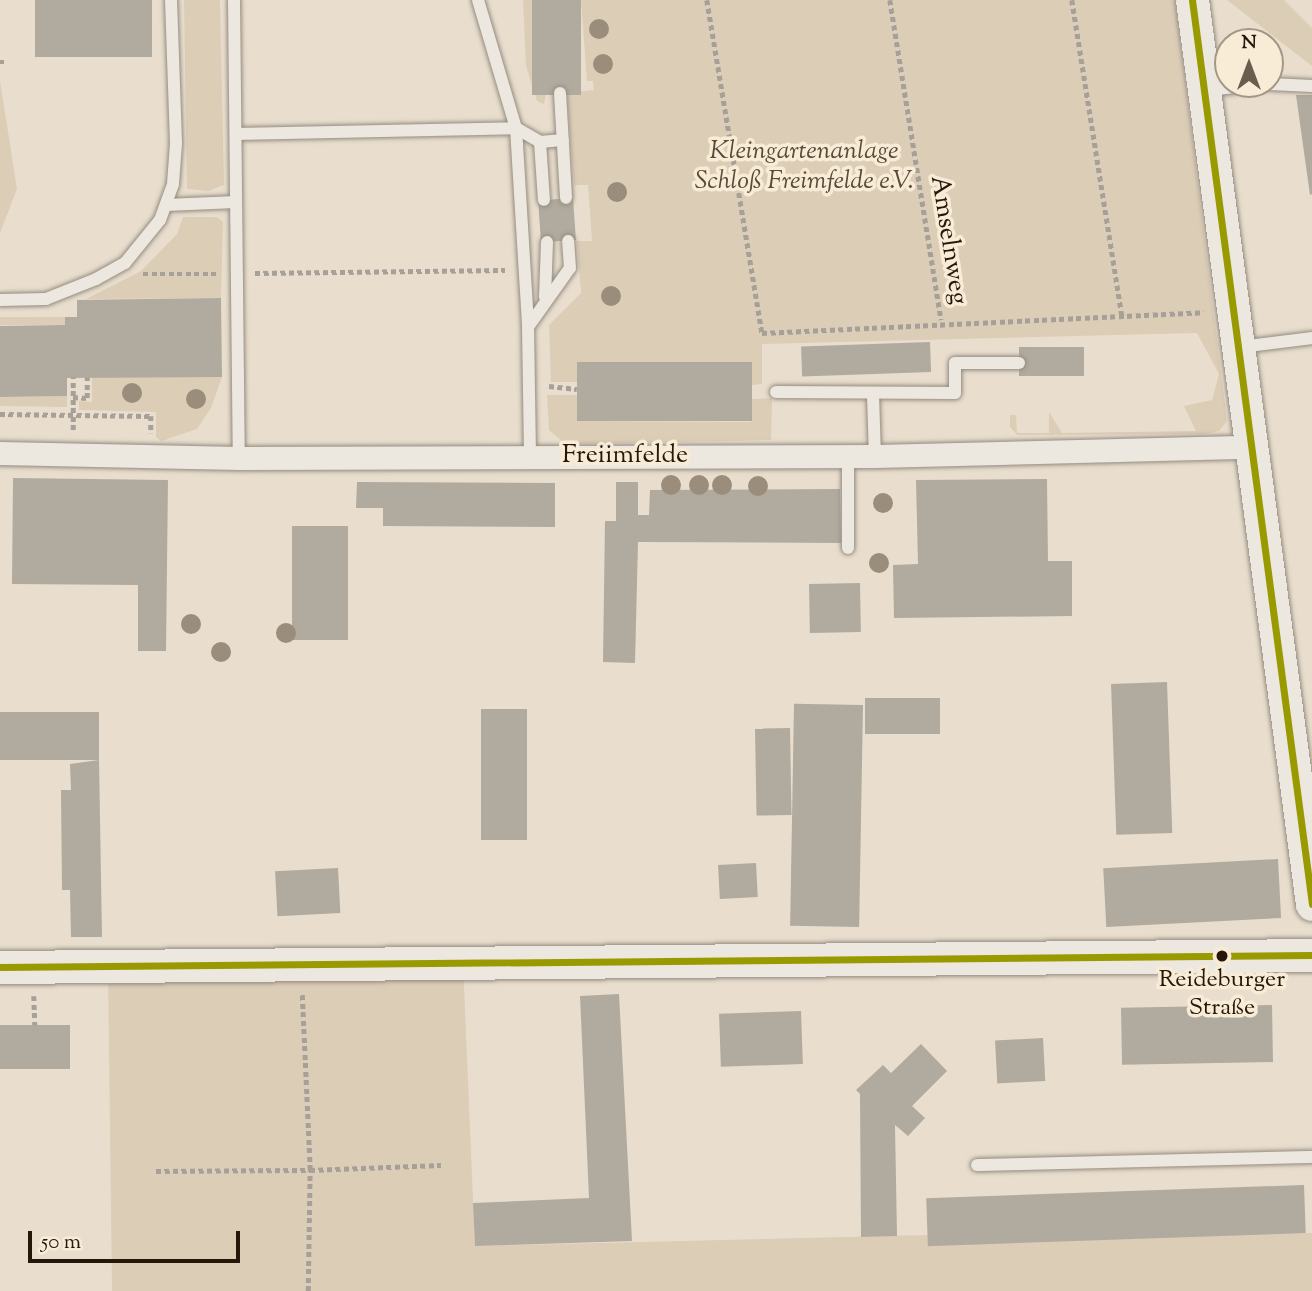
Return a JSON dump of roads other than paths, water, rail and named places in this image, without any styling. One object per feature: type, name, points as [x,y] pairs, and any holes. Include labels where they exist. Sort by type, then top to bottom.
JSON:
[{"type":"street","points":[[1192,0],[1312,904]]},
{"type":"street","name":"Freiimfelde","points":[[0,453],[239,458],[875,456],[1250,447]]},
{"type":"street","points":[[0,967],[302,962],[1312,956]]},
{"type":"lane","points":[[0,300],[46,299],[96,279],[125,263],[160,220],[173,184],[176,143],[171,0]]},
{"type":"lane","points":[[234,0],[239,458]]},
{"type":"lane","points":[[478,0],[516,128],[522,269],[528,327],[530,457]]},
{"type":"lane","points":[[1284,83],[1297,82],[1312,86]]},
{"type":"lane","points":[[1203,90],[1214,89]]},
{"type":"lane","points":[[560,93],[566,198]]},
{"type":"lane","points":[[236,134],[516,128],[540,142],[563,140]]},
{"type":"lane","points":[[540,142],[544,200]]},
{"type":"lane","points":[[166,205],[236,202]]},
{"type":"lane","points":[[528,327],[545,298],[569,268],[568,241]]},
{"type":"lane","points":[[545,298],[547,242]]},
{"type":"lane","points":[[1237,347],[1312,338]]},
{"type":"lane","points":[[776,392],[955,393],[955,363],[1019,363]]},
{"type":"lane","points":[[873,394],[875,456]]},
{"type":"lane","points":[[848,455],[848,548]]},
{"type":"lane","points":[[977,1166],[1312,1157]]},
{"type":"place","name":"Reideburger Straße","points":[[1222,956]]},
{"type":"park label","name":"Kleingartenanlage Schloß Freimfelde e.V.","points":[[804,167]]}]
